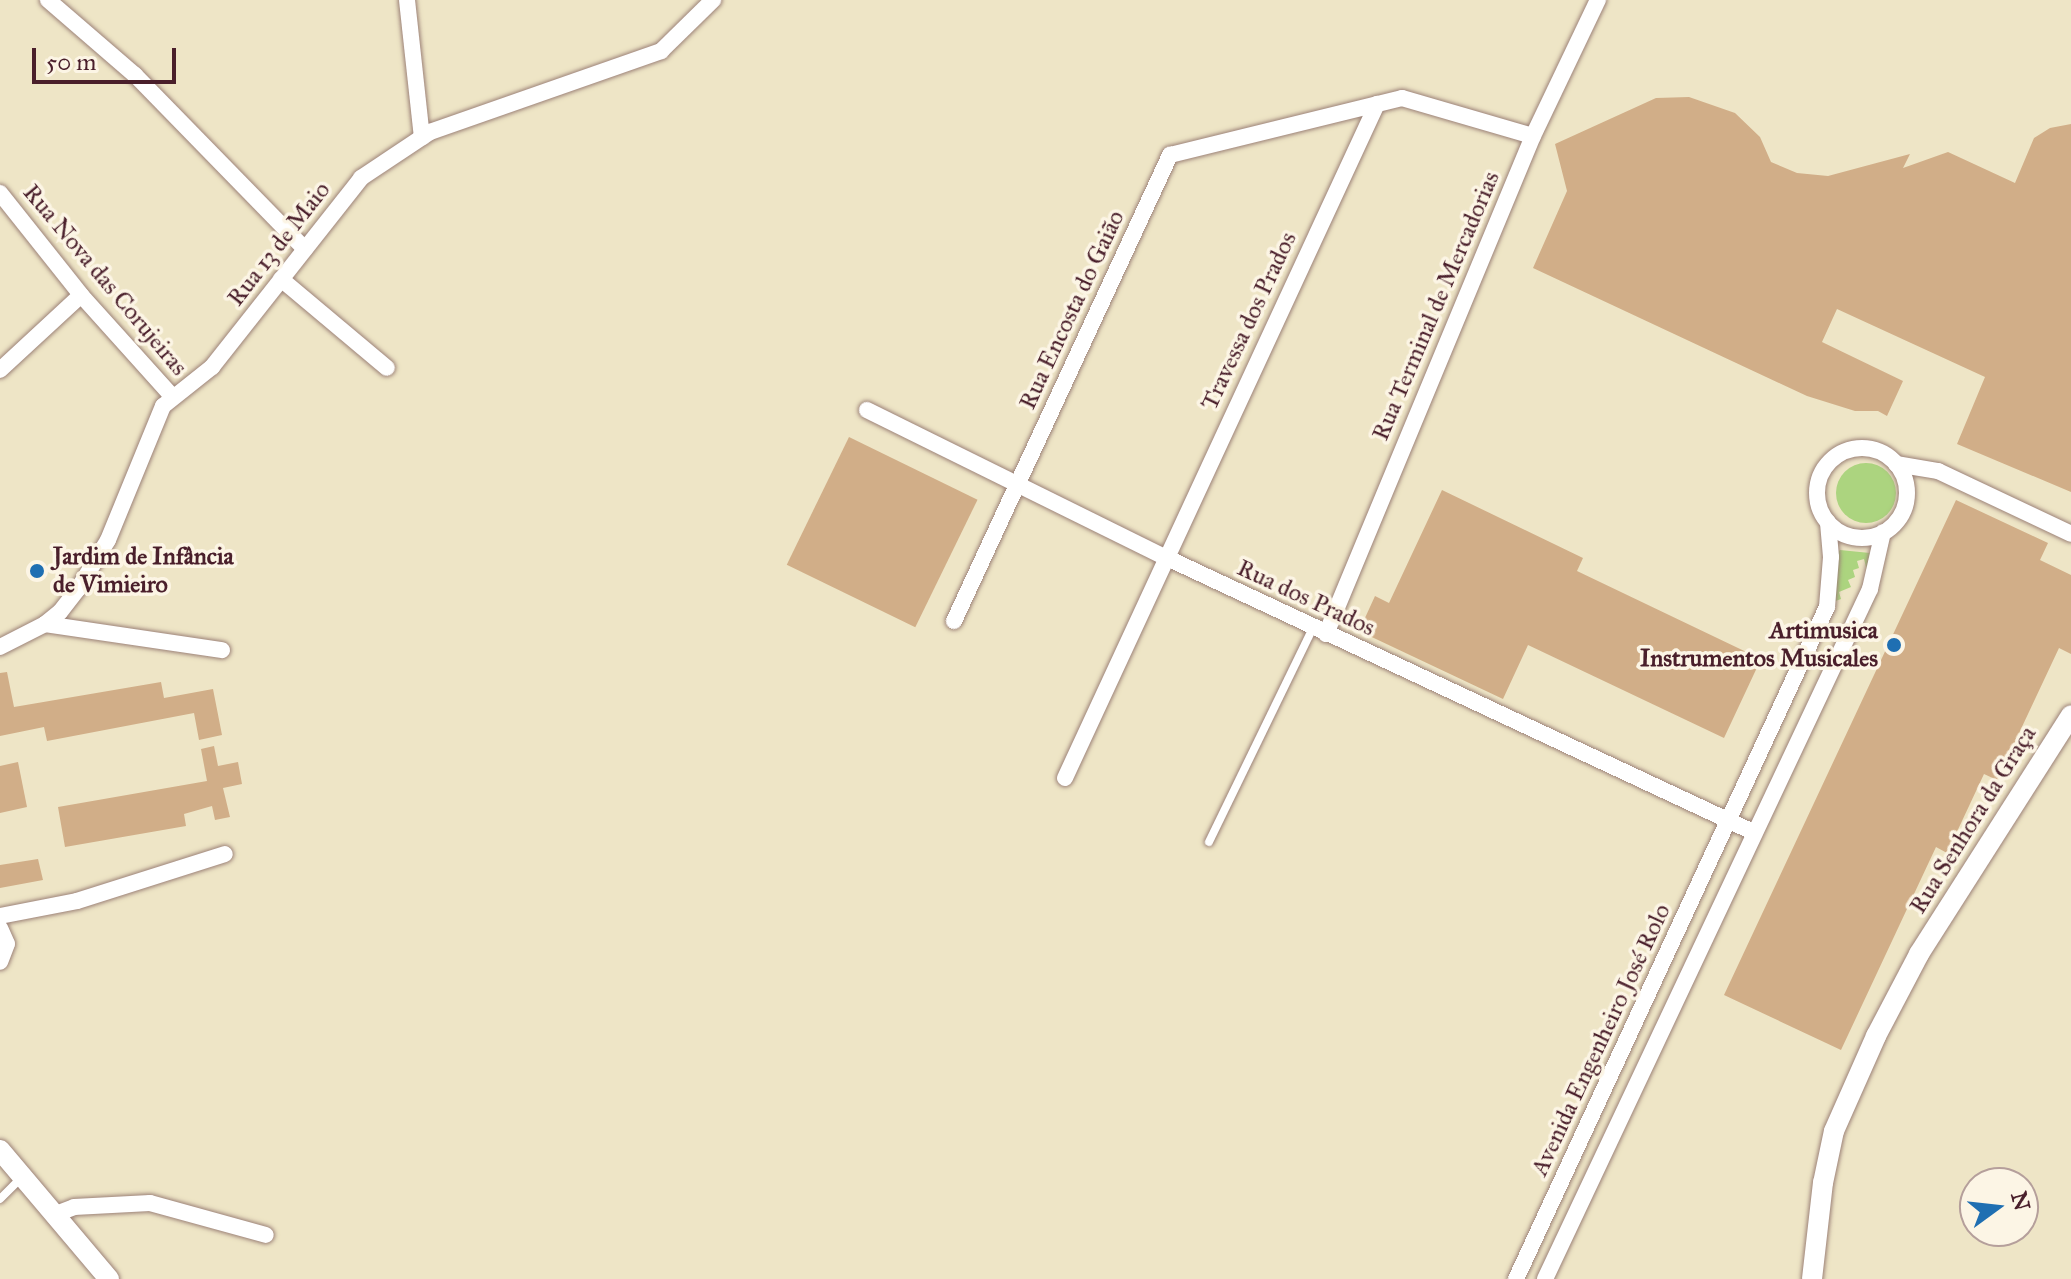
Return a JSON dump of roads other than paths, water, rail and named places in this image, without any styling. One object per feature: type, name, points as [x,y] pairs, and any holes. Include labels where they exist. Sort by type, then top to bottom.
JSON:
[{"type":"street","points":[[48,0],[135,75],[305,249]]},
{"type":"street","points":[[407,0],[422,137]]},
{"type":"street","name":"Rua 13 de Maio","points":[[0,647],[45,624],[60,612],[95,566],[163,406],[212,367],[361,178],[422,137],[661,51],[713,0]]},
{"type":"street","name":"Rua Terminal de Mercadorias","points":[[1319,631],[1533,136],[1598,0]]},
{"type":"street","points":[[1377,104],[1402,98],[1533,136]]},
{"type":"street","name":"Rua Encosta do Gaião","points":[[954,621],[1170,155],[1377,104]]},
{"type":"street","name":"Travessa dos Prados","points":[[1065,778],[1377,104]]},
{"type":"street","name":"Rua Nova das Corujeiras","points":[[0,193],[81,295],[173,397]]},
{"type":"street","points":[[281,279],[387,368]]},
{"type":"street","points":[[0,370],[81,295]]},
{"type":"street","name":"Rua dos Prados","points":[[867,410],[1319,631],[1729,821]]},
{"type":"street","name":"Avenida Engenheiro José Rolo","points":[[1516,1279],[1827,607],[1831,557],[1828,522],[1817,496],[1818,482],[1833,458],[1858,448],[1873,449],[1896,464],[1938,471],[2071,534]]},
{"type":"street","name":"Avenida Engenheiro José Rolo","points":[[1545,1279],[1870,589],[1883,532],[1893,525],[1906,501],[1903,475],[1896,464]]},
{"type":"street","points":[[1828,522],[1854,537],[1883,532]]},
{"type":"street","points":[[45,624],[222,650]]},
{"type":"street","name":"Rua Senhora da Graça","points":[[1812,1279],[1823,1183],[1834,1131],[1919,954],[2071,715]]},
{"type":"street","points":[[1729,821],[1753,832]]},
{"type":"street","points":[[0,916],[77,901],[225,854]]},
{"type":"street","points":[[0,928],[7,944],[0,962]]},
{"type":"street","points":[[0,1150],[109,1279]]},
{"type":"street","points":[[56,1214],[74,1207],[150,1203],[266,1235]]},
{"type":"lane","points":[[1209,842],[1319,631]]},
{"type":"lane","points":[[0,1199],[23,1177]]},
{"type":"place","name":"Jardim de Infância de Vimieiro","points":[[37,571]]},
{"type":"place","name":"Artimusica Instrumentos Musicales","points":[[1894,645]]}]
